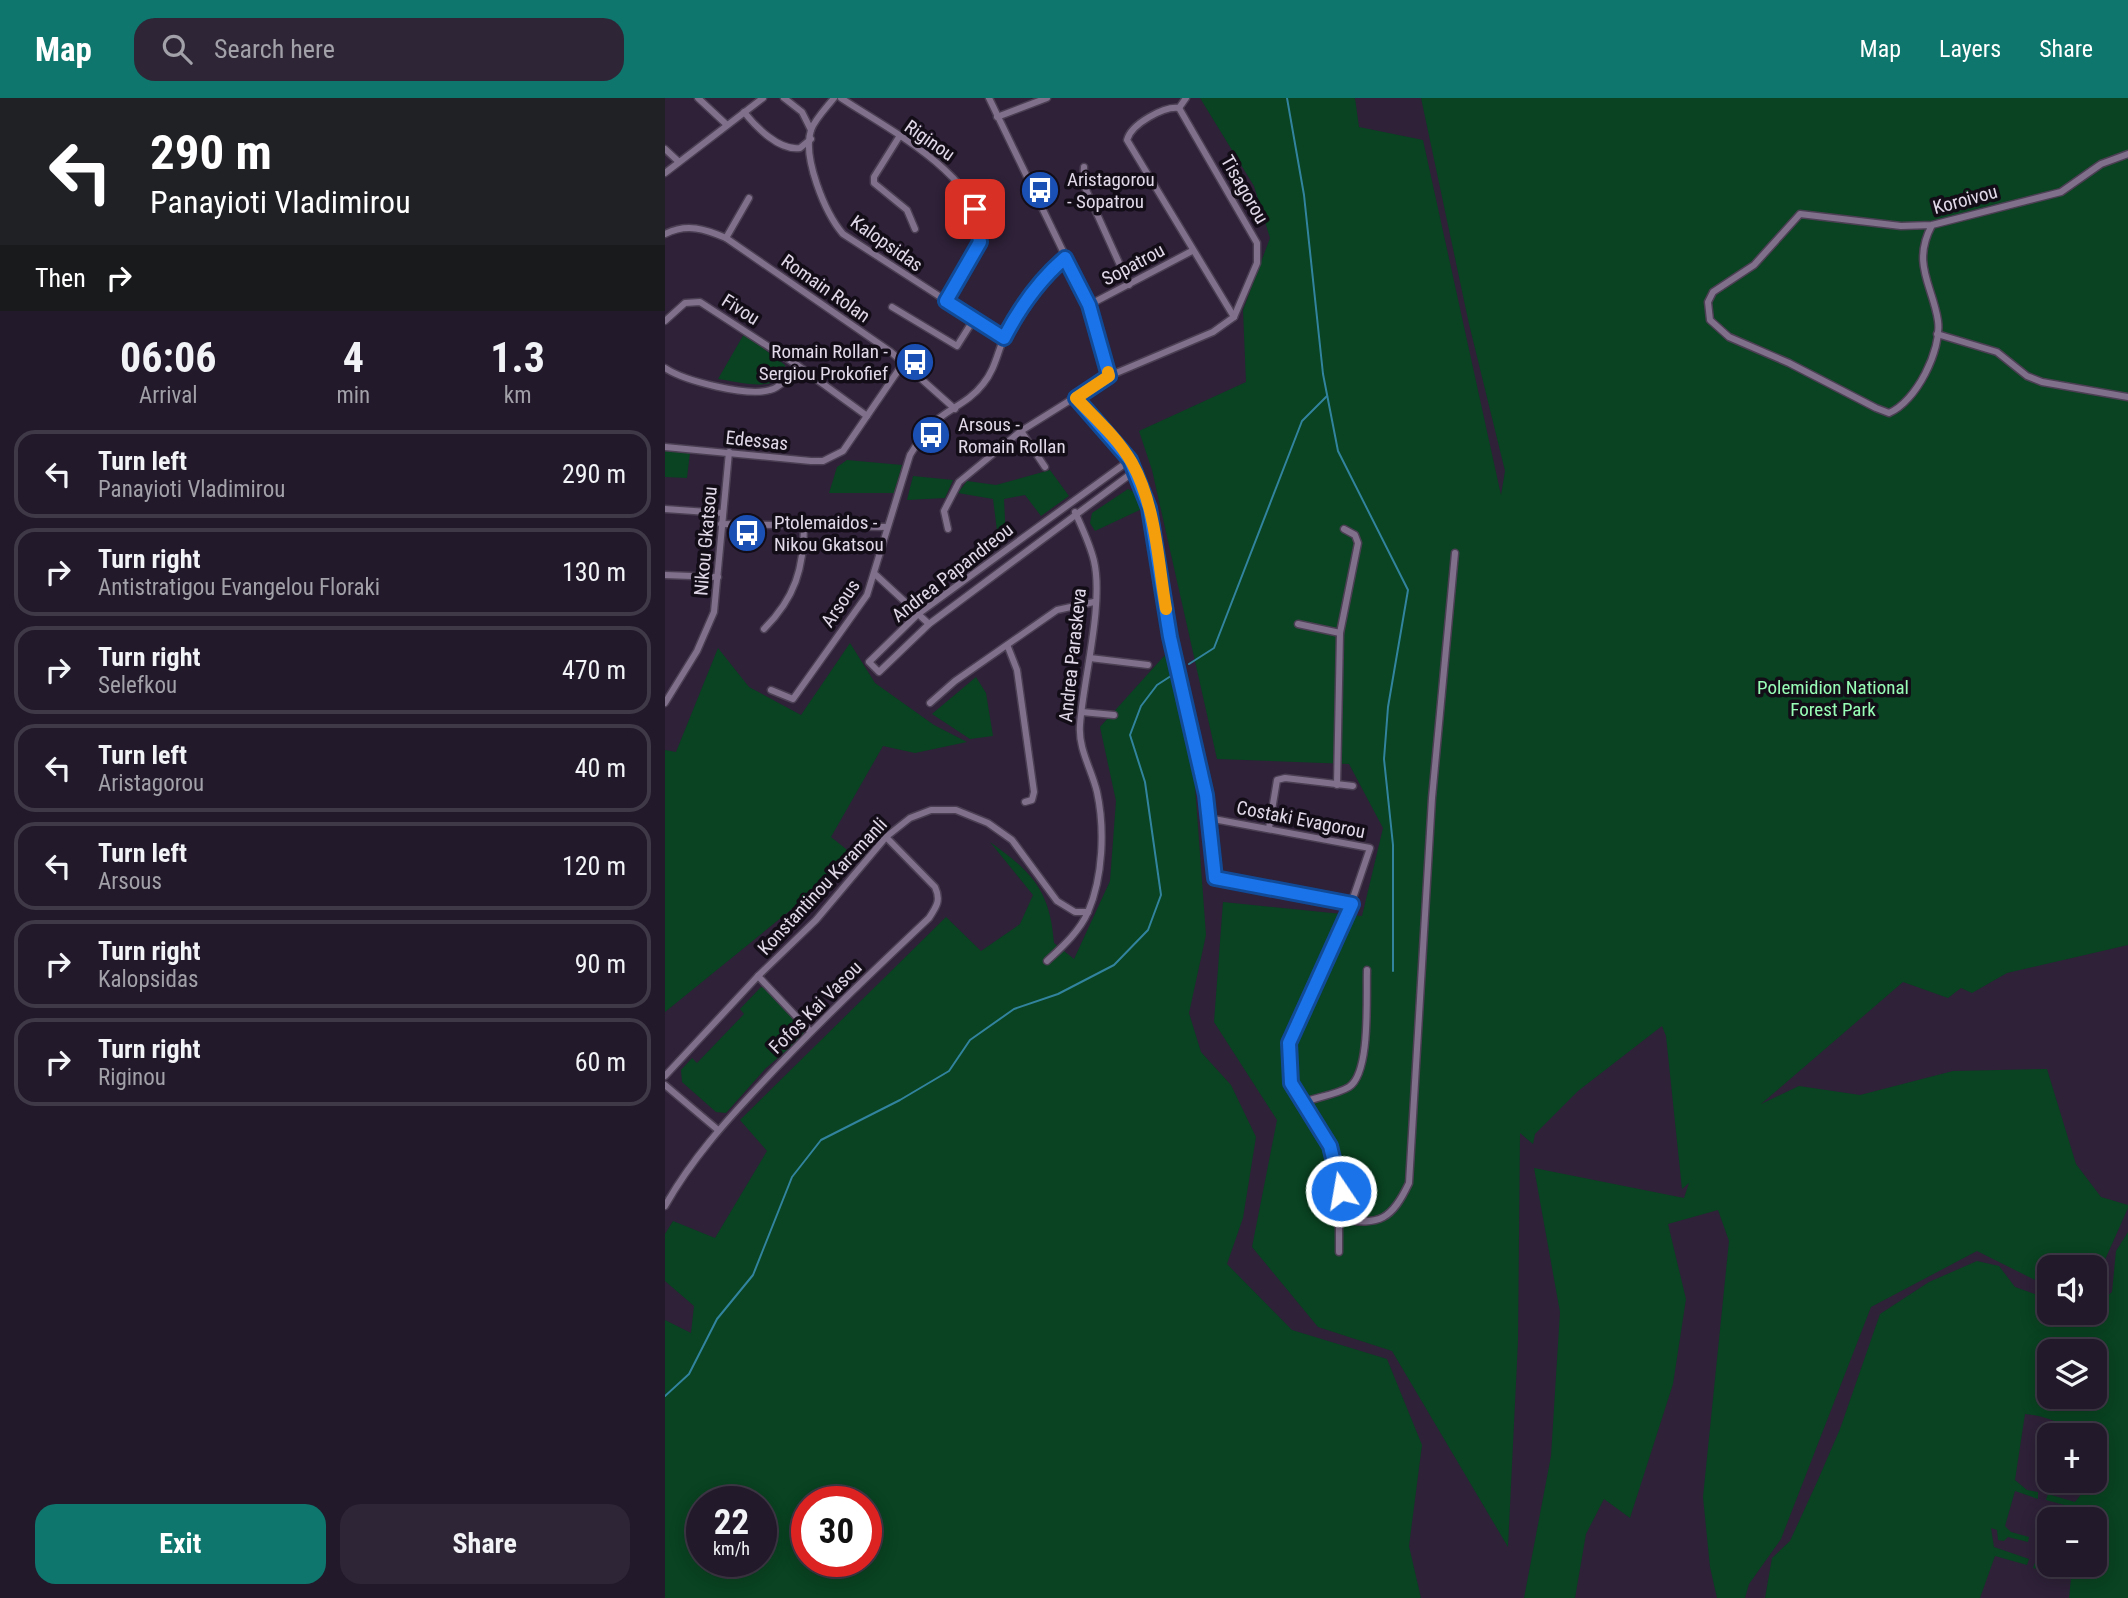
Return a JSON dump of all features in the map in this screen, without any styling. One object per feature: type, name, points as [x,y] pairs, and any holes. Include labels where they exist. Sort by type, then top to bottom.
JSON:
[{"type":"street","points":[[698,98],[727,125]]},
{"type":"street","points":[[665,173],[763,98]]},
{"type":"street","points":[[784,98],[802,112],[811,130],[834,98]]},
{"type":"street","name":"Riginou","points":[[841,98],[943,166],[961,184],[975,209],[980,242],[946,301]]},
{"type":"street","points":[[989,98],[1089,305],[1109,376]]},
{"type":"street","points":[[997,117],[1047,98]]},
{"type":"street","points":[[948,529],[944,510],[959,482],[1021,431],[1109,376],[1213,332],[1234,317],[1127,140],[1130,132],[1161,111],[1179,108],[1186,98]]},
{"type":"street","name":"Tisagorou","points":[[1179,108],[1257,243],[1257,263],[1234,317]]},
{"type":"street","points":[[744,112],[768,135],[787,147],[800,148],[811,139]]},
{"type":"street","name":"Kalopsidas","points":[[811,130],[818,189],[832,222],[843,234],[1004,338]]},
{"type":"street","points":[[899,137],[874,183],[907,210],[915,229]]},
{"type":"street","points":[[665,149],[679,162]]},
{"type":"street","name":"Koroivou","points":[[1937,334],[1931,361],[1914,394],[1900,408],[1889,413],[1729,337],[1710,320],[1708,302],[1713,292],[1754,265],[1800,214],[1901,226],[1932,225],[2061,192],[2101,164],[2128,154]]},
{"type":"street","points":[[1084,167],[1083,183],[1129,285]]},
{"type":"street","points":[[726,238],[749,198]]},
{"type":"street","points":[[1932,225],[1924,249],[1924,273],[1937,317],[1937,334],[1997,352],[2027,376],[2042,383],[2128,397]]},
{"type":"street","name":"Romain Rolan","points":[[665,234],[698,227],[726,238],[904,362],[955,409]]},
{"type":"street","name":"Sopatrou","points":[[1089,305],[1192,251]]},
{"type":"street","name":"Arsous","points":[[771,690],[793,699],[857,610],[876,575],[887,527],[910,455],[929,427],[969,400],[986,382],[1004,338],[1023,304],[1045,275],[1065,258]]},
{"type":"street","name":"Fivou","points":[[665,321],[685,303],[700,302],[797,365],[867,416]]},
{"type":"street","points":[[892,307],[957,346],[974,319]]},
{"type":"street","points":[[867,416],[904,362]]},
{"type":"street","points":[[665,368],[681,379],[762,392],[782,384],[797,365]]},
{"type":"street","points":[[1076,398],[1130,460],[1149,509],[1170,637],[1188,708],[1208,818],[1215,878],[1352,904],[1289,1043],[1291,1083],[1330,1146],[1336,1163],[1341,1191],[1339,1252]]},
{"type":"street","name":"Edessas","points":[[665,447],[823,461],[842,451],[867,416]]},
{"type":"street","points":[[1021,431],[1045,467]]},
{"type":"street","name":"Nikou Gkatsou","points":[[665,703],[697,651],[714,612],[729,452]]},
{"type":"street","name":"Andrea Papandreou","points":[[1130,460],[918,614],[869,662],[879,672],[929,624],[1136,470]]},
{"type":"street","name":"Andrea Paraskeva","points":[[1047,961],[1072,937],[1088,912],[1098,878],[1102,823],[1097,790],[1081,744],[1082,712],[1090,658],[1095,564],[1075,513],[1069,505]]},
{"type":"street","points":[[665,509],[722,513]]},
{"type":"street","points":[[721,524],[887,527]]},
{"type":"street","points":[[764,629],[795,589],[804,553],[804,525]]},
{"type":"street","points":[[1337,785],[1340,633],[1358,543],[1355,535],[1344,529]]},
{"type":"street","points":[[1341,1219],[1364,1223],[1385,1218],[1399,1206],[1409,1183],[1432,798],[1455,554]]},
{"type":"street","points":[[665,575],[718,577]]},
{"type":"street","points":[[876,575],[929,624]]},
{"type":"street","points":[[930,703],[955,681],[1008,647],[1057,610],[1094,601]]},
{"type":"street","points":[[1298,624],[1340,633]]},
{"type":"street","points":[[1008,647],[1017,670],[1034,792],[1032,800],[1025,802]]},
{"type":"street","points":[[1090,658],[1148,665]]},
{"type":"street","points":[[1082,712],[1114,715]]},
{"type":"street","points":[[1269,828],[1277,780],[1285,778],[1353,786]]},
{"type":"street","name":"Konstantinou Karamanli","points":[[665,1076],[758,976],[817,920],[886,837],[910,818],[931,810],[956,810],[988,823],[1012,840],[1057,901],[1075,912],[1088,912]]},
{"type":"street","name":"Costaki Evagorou","points":[[1208,818],[1370,848],[1352,904]]},
{"type":"street","name":"Fofos Kai Vasou","points":[[665,1206],[677,1184],[717,1130],[810,1031],[929,918],[937,907],[939,897],[935,887],[886,837]]},
{"type":"street","points":[[1301,1103],[1347,1089],[1358,1079],[1363,1062],[1367,970]]},
{"type":"street","points":[[758,976],[810,1031]]},
{"type":"street","points":[[665,1084],[717,1130]]},
{"type":"green space","name":"Polemidion National Forest Park","points":[[1200,98],[1355,98],[1359,127],[1423,140],[1501,495],[1505,471],[1469,324],[1421,98],[2128,98],[2128,945],[2007,973],[1972,993],[1961,988],[1948,998],[1903,982],[1761,1104],[1799,1086],[1860,1095],[1953,1071],[2047,1069],[2076,1164],[2101,1197],[2128,1205],[2128,1208],[2107,1255],[2037,1255],[2037,1281],[1977,1251],[1871,1307],[1781,1539],[1749,1584],[1745,1598],[1717,1598],[1710,1567],[1703,1497],[1729,1241],[1718,1210],[1668,1224],[1686,1299],[1673,1384],[1630,1518],[1604,1499],[1586,1534],[1575,1598],[1524,1598],[1551,1456],[1560,1312],[1534,1168],[1684,1198],[1689,1183],[1682,1189],[1666,1036],[1662,1026],[1578,1091],[1535,1134],[1533,1144],[1520,1133],[1518,1341],[1508,1547],[1392,1351],[1318,1327],[1252,1247],[1277,1120],[1214,1022],[1223,902],[1362,916],[1383,828],[1349,764],[1217,759],[1152,470],[1139,431],[1246,382],[1243,310],[1270,238],[1254,186]]},
{"type":"green space","points":[[744,334],[785,365],[783,375],[777,381],[747,384],[718,379]]},
{"type":"green space","points":[[665,450],[690,452],[687,478],[665,477]]},
{"type":"green space","points":[[847,460],[902,465],[894,493],[829,493],[837,467]]},
{"type":"green space","points":[[1050,470],[1069,496],[1041,516],[1025,495],[1004,499],[1006,540],[999,546],[993,499],[958,493],[967,481],[996,485]]},
{"type":"green space","points":[[913,476],[953,480],[945,498],[907,500]]},
{"type":"green space","points":[[1128,489],[1141,496],[1146,507],[1095,531],[1090,523],[1092,513]]},
{"type":"green space","points":[[850,643],[875,683],[934,725],[967,742],[915,753],[883,746],[831,837],[856,857],[665,1012],[665,750],[676,752],[718,648],[749,687],[801,715]]},
{"type":"green space","points":[[1165,655],[1194,773],[1206,935],[1189,1013],[1201,1052],[1231,1085],[1256,1137],[1243,1218],[1227,1264],[1292,1330],[1387,1359],[1422,1445],[1409,1546],[1421,1598],[665,1598],[665,1320],[691,1333],[694,1306],[665,1281],[665,1234],[673,1221],[715,1238],[767,1151],[740,1120],[946,917],[981,951],[1020,924],[1033,895],[990,842],[1028,873],[1036,884],[1048,909],[1054,943],[1074,959],[1110,881],[1116,801],[1100,727]]},
{"type":"green space","points":[[976,677],[986,693],[993,736],[970,739],[932,714]]},
{"type":"green space","points":[[761,987],[767,988],[805,1028],[802,1037],[765,1069],[726,1113],[716,1112],[682,1082],[681,1070],[692,1058],[697,1063],[744,1014],[740,1009]]},
{"type":"green space","points":[[2128,1232],[2128,1598],[2069,1598],[2071,1578],[2067,1577],[2107,1577],[2107,1507],[2069,1507],[2046,1500],[2048,1494],[2075,1502],[2082,1493],[2107,1493],[2107,1423],[2060,1423],[2025,1414],[2015,1480],[2027,1490],[2037,1492],[2038,1499],[2015,1491],[2005,1526],[2011,1532],[2029,1537],[2028,1542],[2008,1537],[2004,1541],[1998,1540],[1997,1530],[1991,1528],[1994,1547],[2029,1559],[2027,1565],[1995,1556],[1980,1598],[1765,1598],[1772,1558],[1790,1541],[1817,1482],[1840,1429],[1880,1314],[1929,1282],[1977,1261],[1999,1266],[2015,1287],[2037,1295],[2037,1325],[2107,1325],[2107,1296],[2112,1292],[2116,1251]]},
{"type":"waterway","points":[[1287,98],[1304,195],[1323,374],[1338,451],[1408,590],[1388,707],[1384,759],[1393,845],[1393,971]]},
{"type":"waterway","points":[[1189,664],[1214,648],[1302,421],[1327,396]]},
{"type":"waterway","points":[[665,1396],[689,1374],[717,1319],[753,1275],[792,1177],[821,1140],[900,1100],[949,1071],[970,1040],[1014,1009],[1058,994],[1114,965],[1148,930],[1161,895],[1145,782],[1130,735],[1141,706],[1157,685],[1174,674]]},
{"type":"slow traffic","points":[[1108,372],[1109,376],[1076,398],[1112,436],[1136,470],[1149,509],[1166,609]]},
{"type":"place","name":"Aristagorou - Sopatrou","points":[[1040,190]]},
{"type":"place","name":"Romain Rollan - Sergiou Prokofief","points":[[915,362]]},
{"type":"place","name":"Arsous - Romain Rollan","points":[[931,435]]},
{"type":"place","name":"Ptolemaidos - Nikou Gkatsou","points":[[747,533]]},
{"type":"route","points":[[975,209],[980,242],[946,301],[1004,338],[1023,304],[1045,275],[1065,258],[1089,305],[1109,376],[1076,398],[1112,436],[1130,460],[1149,508],[1170,637],[1206,795],[1215,878],[1352,904],[1289,1043],[1288,1063],[1291,1083],[1301,1103],[1330,1146],[1339,1172],[1341,1191]]}]
